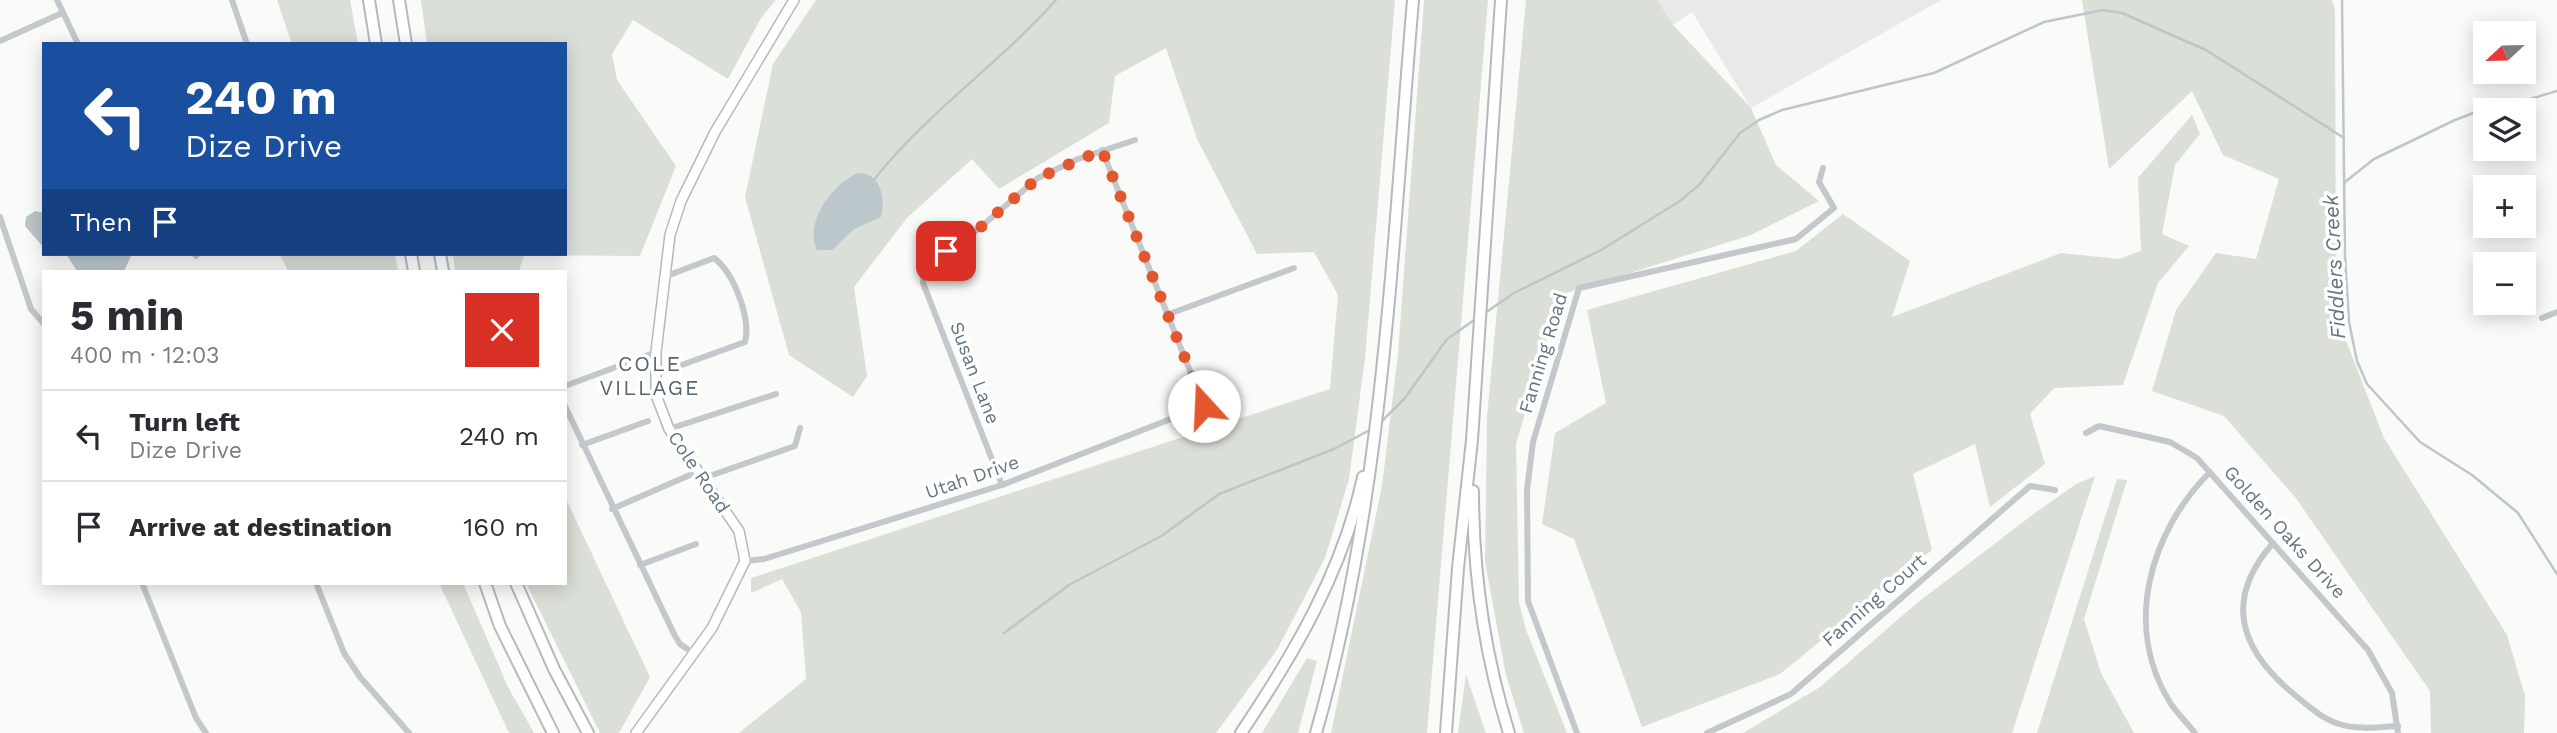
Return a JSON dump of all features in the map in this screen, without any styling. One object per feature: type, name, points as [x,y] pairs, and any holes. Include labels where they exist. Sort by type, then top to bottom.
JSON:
[{"type":"highway","points":[[369,0],[376,42]]},
{"type":"highway","points":[[398,0],[406,42]]},
{"type":"highway","points":[[1316,733],[1361,538],[1380,392],[1412,0]]},
{"type":"highway","points":[[1446,733],[1458,568],[1472,440],[1501,0]]},
{"type":"highway","points":[[1241,733],[1292,654],[1338,558],[1361,489],[1380,392]]},
{"type":"highway","points":[[1472,440],[1473,536],[1479,614],[1509,733]]},
{"type":"highway","points":[[486,585],[500,626],[553,733]]},
{"type":"highway","points":[[517,585],[554,669],[588,733]]},
{"type":"street","points":[[57,0],[77,42]]},
{"type":"street","points":[[232,0],[246,42]]},
{"type":"street","name":"Cole Road","points":[[745,561],[738,531],[669,429],[656,395],[656,352],[668,275],[670,235],[681,201],[742,83],[794,0]]},
{"type":"street","points":[[0,41],[62,13]]},
{"type":"street","points":[[1135,139],[1102,150],[1169,314],[1294,268]]},
{"type":"street","name":"Susan Lane","points":[[1002,485],[923,283],[924,271],[929,262],[969,237],[1038,178],[1102,150]]},
{"type":"street","name":"Fanning Road","points":[[1577,733],[1528,601],[1527,489],[1533,442],[1579,288],[1796,239],[1834,208],[1819,183],[1823,169]]},
{"type":"street","points":[[0,218],[30,309],[42,322]]},
{"type":"street","points":[[657,374],[745,342],[748,329],[726,267],[714,258],[668,275]]},
{"type":"street","points":[[2542,318],[2557,312]]},
{"type":"street","name":"Utah Drive","points":[[745,561],[764,559],[1002,485],[1204,406],[1169,314]]},
{"type":"street","points":[[567,385],[656,352]]},
{"type":"street","points":[[669,429],[776,394]]},
{"type":"street","points":[[567,410],[675,636],[680,644],[693,653]]},
{"type":"street","points":[[582,444],[649,421]]},
{"type":"street","name":"Golden Oaks Drive","points":[[2085,433],[2099,426],[2170,442],[2188,451],[2210,472],[2378,663],[2392,693],[2398,729]]},
{"type":"street","points":[[612,509],[699,474],[795,446],[800,428]]},
{"type":"street","points":[[2195,733],[2171,704],[2154,669],[2145,612],[2147,592],[2163,536],[2181,503],[2210,472]]},
{"type":"street","name":"Fanning Court","points":[[1707,733],[1791,694],[2030,486],[2055,490]]},
{"type":"street","points":[[2273,543],[2255,566],[2244,599],[2244,622],[2256,656],[2274,677],[2327,719],[2350,727],[2398,729]]},
{"type":"street","points":[[640,565],[696,544]]},
{"type":"street","points":[[636,733],[712,628],[745,561]]},
{"type":"street","points":[[143,585],[196,718],[206,733]]},
{"type":"street","points":[[317,585],[344,653],[409,733]]},
{"type":"shaded area","points":[[277,0],[350,0],[358,42],[291,42]]},
{"type":"shaded area","points":[[421,0],[776,0],[761,18],[728,79],[633,20],[612,54],[617,80],[676,166],[640,256],[567,255],[567,42],[427,42]]},
{"type":"shaded area","points":[[816,0],[1395,0],[1365,358],[1349,479],[1325,558],[1277,650],[1216,733],[739,733],[806,679],[801,612],[782,579],[751,593],[751,578],[1330,389],[1338,295],[1314,252],[1257,254],[1197,139],[1166,48],[1115,76],[1109,123],[999,189],[972,159],[907,218],[854,287],[867,376],[853,397],[789,355],[745,197],[773,64]]},
{"type":"shaded area","points":[[1424,0],[1488,0],[1427,733],[1331,733],[1382,486],[1398,354]]},
{"type":"shaded area","points":[[1526,0],[1657,0],[1673,25],[1751,108],[1776,165],[1819,201],[1751,235],[1560,295],[1516,444],[1519,602],[1526,630],[1567,733],[1524,733],[1506,675],[1485,562],[1487,417]]},
{"type":"shaded area","points":[[1657,0],[1941,0],[1751,108],[1692,12],[1673,25]]},
{"type":"shaded area","points":[[2082,0],[2332,0],[2335,10],[2336,315],[2384,438],[2507,635],[2525,696],[2524,733],[2431,733],[2430,691],[2295,497],[2224,416],[2152,391],[2176,310],[2216,253],[2256,259],[2279,179],[2223,155],[2192,91],[2109,169]]},
{"type":"shaded area","points":[[2192,115],[2200,134],[2175,165],[2162,234],[2189,246],[2158,283],[2123,385],[2054,388],[2030,414],[2045,464],[1990,507],[1975,444],[1913,474],[1932,550],[1780,674],[1642,727],[1574,539],[1542,524],[1555,433],[1606,403],[1587,310],[1796,251],[1843,214],[1910,261],[1892,317],[2061,253],[2119,259],[2141,251],[2138,178]]},
{"type":"shaded area","points":[[858,173],[866,174],[877,182],[883,203],[881,217],[854,229],[832,250],[817,250],[814,227],[823,205],[839,186]]},
{"type":"shaded area","points":[[35,211],[42,213],[42,246],[25,226],[26,217]]},
{"type":"shaded area","points":[[67,256],[131,256],[124,270],[76,270]]},
{"type":"shaded area","points":[[281,256],[395,256],[398,270],[288,270]]},
{"type":"shaded area","points":[[453,256],[524,256],[519,270],[455,270]]},
{"type":"shaded area","points":[[2095,476],[2012,733],[1743,733],[1820,687],[1917,603],[2035,513],[2076,484]]},
{"type":"shaded area","points":[[2117,479],[2127,480],[2084,619],[2101,673],[2134,733],[2037,733]]},
{"type":"shaded area","points":[[567,501],[650,677],[619,733],[600,733],[527,585],[567,585]]},
{"type":"shaded area","points":[[440,585],[464,585],[508,687],[534,733],[509,733]]},
{"type":"shaded area","points":[[1307,658],[1317,661],[1298,733],[1262,733]]},
{"type":"shaded area","points":[[1466,675],[1486,733],[1458,733]]},
{"type":"waterway","points":[[873,181],[916,133],[1011,46],[1056,0]]},
{"type":"waterway","name":"Fiddlers Creek","points":[[2342,0],[2345,256],[2349,322],[2357,361],[2367,384],[2420,442],[2472,475],[2518,513],[2557,574]]},
{"type":"waterway","points":[[1485,313],[1514,293],[1601,250],[1680,201],[1700,184],[1740,133],[1759,120],[1782,110],[1934,73],[2044,22],[2103,10],[2122,13],[2206,50],[2344,138]]},
{"type":"waterway","points":[[2345,182],[2374,159],[2455,120],[2481,110],[2557,91]]},
{"type":"waterway","points":[[1378,425],[1405,398],[1447,339],[1477,318]]},
{"type":"waterway","points":[[1004,633],[1069,585],[1163,535],[1219,494],[1334,449],[1370,430]]},
{"type":"district","name":"COLE VILLAGE","points":[[650,375]]},
{"type":"route","points":[[946,251],[969,237],[1038,178],[1102,150],[1204,406]]}]
